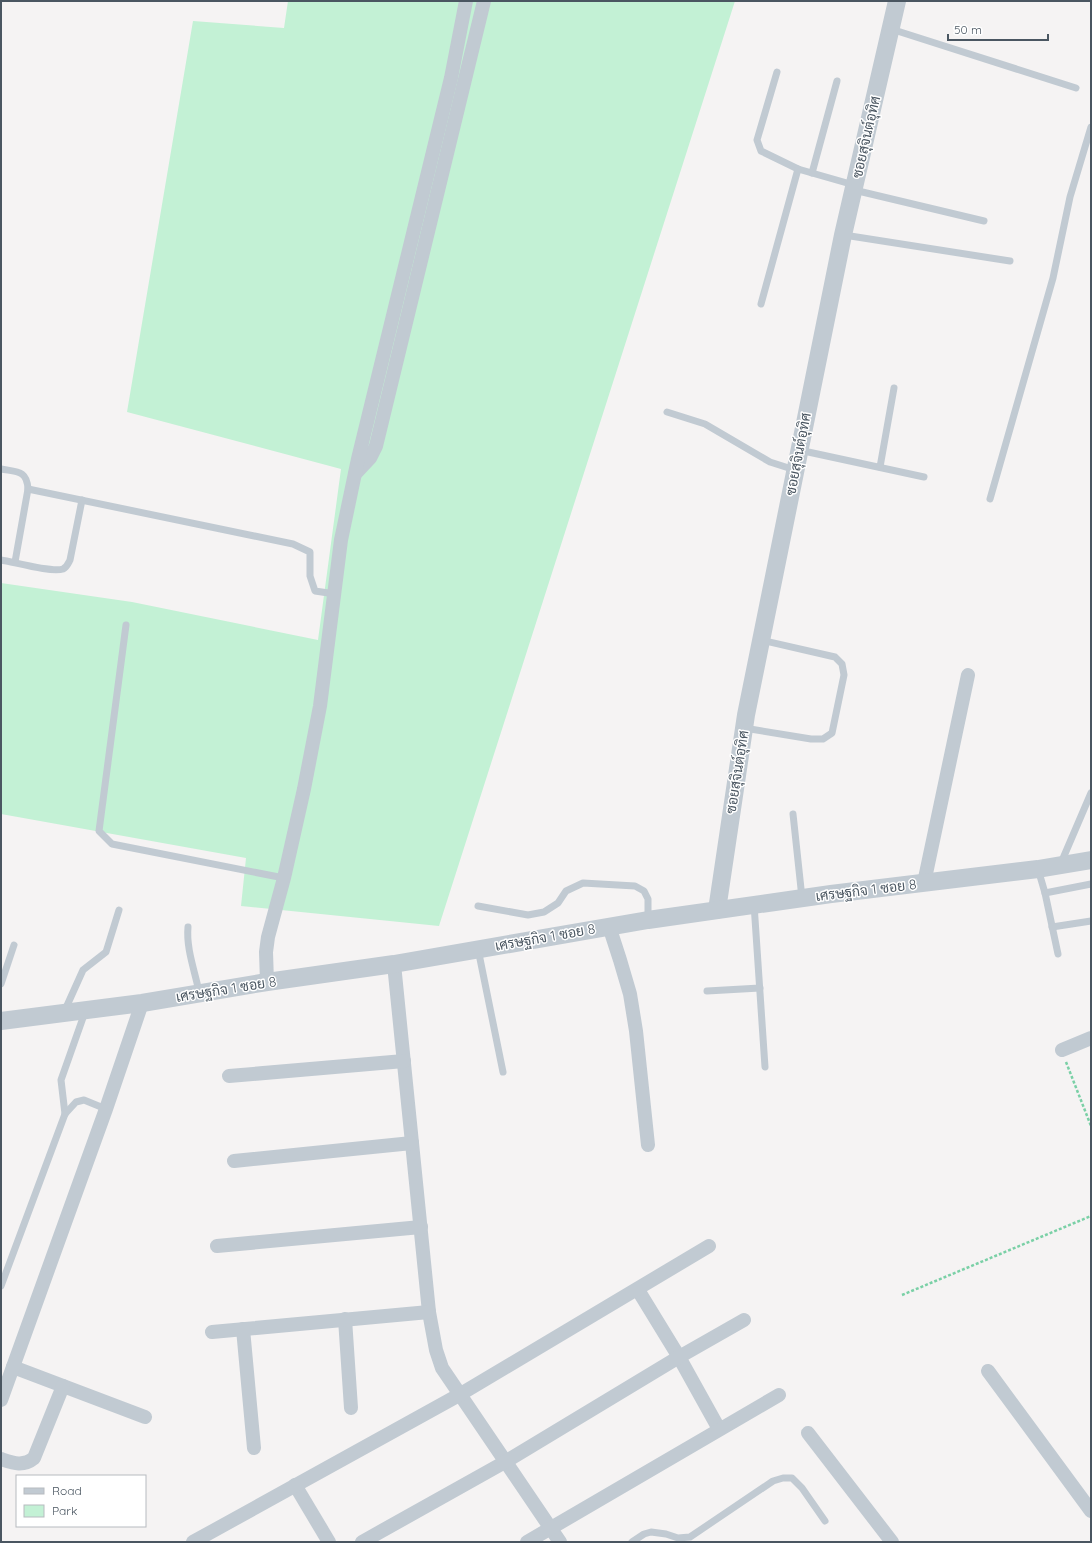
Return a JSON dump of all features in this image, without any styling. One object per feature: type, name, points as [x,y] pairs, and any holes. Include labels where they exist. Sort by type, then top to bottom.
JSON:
[{"type":"street","points":[[267,982],[266,952],[268,937],[284,878],[304,789],[320,706],[341,540],[354,475],[451,78],[466,1]]},
{"type":"street","points":[[354,475],[370,458],[376,446],[484,1]]},
{"type":"street","name":"ซอยสุจินต์อุทิศ","points":[[717,910],[744,728],[761,640],[843,234],[891,29],[896,1]]},
{"type":"street","points":[[924,883],[968,675]]},
{"type":"street","name":"เศรษฐกิจ 1 ซอย 8","points":[[1,1021],[142,1003],[267,982],[394,964],[608,926],[754,904],[1038,869],[1091,860]]},
{"type":"street","points":[[608,926],[630,994],[636,1031],[648,1145]]},
{"type":"street","points":[[394,964],[429,1312],[436,1350],[442,1368],[459,1395],[560,1542]]},
{"type":"street","points":[[1,1400],[106,1109],[142,1003]]},
{"type":"street","points":[[1062,1050],[1091,1038]]},
{"type":"street","points":[[229,1076],[404,1061]]},
{"type":"street","points":[[234,1161],[412,1143]]},
{"type":"street","points":[[217,1246],[421,1227]]},
{"type":"street","points":[[192,1542],[459,1395],[638,1290],[709,1246]]},
{"type":"street","points":[[638,1290],[679,1357],[719,1429]]},
{"type":"street","points":[[212,1332],[429,1312]]},
{"type":"street","points":[[345,1319],[351,1408]]},
{"type":"street","points":[[362,1542],[506,1462],[679,1357],[744,1320]]},
{"type":"street","points":[[243,1329],[254,1448]]},
{"type":"street","points":[[13,1368],[145,1417]]},
{"type":"street","points":[[988,1371],[1091,1511]]},
{"type":"street","points":[[1,1459],[16,1464],[27,1464],[34,1458],[63,1386]]},
{"type":"street","points":[[527,1542],[779,1395]]},
{"type":"street","points":[[808,1433],[892,1542]]},
{"type":"street","points":[[295,1485],[329,1542]]},
{"type":"lane","points":[[891,29],[1076,88]]},
{"type":"lane","points":[[777,72],[757,140],[761,151],[798,169],[854,188],[984,221]]},
{"type":"lane","points":[[812,173],[837,81]]},
{"type":"lane","points":[[990,499],[1053,278],[1070,197],[1091,127]]},
{"type":"lane","points":[[761,304],[798,169]]},
{"type":"lane","points":[[843,234],[1010,261]]},
{"type":"lane","points":[[880,467],[894,388]]},
{"type":"lane","points":[[667,412],[705,424],[770,462],[795,470]]},
{"type":"lane","points":[[799,450],[924,477]]},
{"type":"lane","points":[[1,469],[24,474],[28,480],[28,489],[15,562]]},
{"type":"lane","points":[[28,489],[293,544],[310,552],[310,576],[315,591],[335,594]]},
{"type":"lane","points":[[1,560],[51,570],[61,570],[67,566],[70,560],[82,500]]},
{"type":"lane","points":[[126,625],[99,830],[112,844],[284,878]]},
{"type":"lane","points":[[744,728],[812,739],[823,739],[832,733],[844,675],[842,664],[835,657],[761,640]]},
{"type":"lane","points":[[1060,865],[1091,792]]},
{"type":"lane","points":[[793,814],[802,898]]},
{"type":"lane","points":[[1038,869],[1045,892],[1058,954]]},
{"type":"lane","points":[[478,906],[528,915],[544,912],[558,903],[566,890],[583,883],[635,886],[644,891],[648,899],[648,920]]},
{"type":"lane","points":[[1045,892],[1091,884]]},
{"type":"lane","points":[[754,904],[765,1067]]},
{"type":"lane","points":[[64,1012],[84,970],[106,952],[119,910]]},
{"type":"lane","points":[[1052,927],[1091,921]]},
{"type":"lane","points":[[188,927],[187,936],[199,993]]},
{"type":"lane","points":[[1,984],[14,945]]},
{"type":"lane","points":[[478,949],[503,1072]]},
{"type":"lane","points":[[708,991],[760,988]]},
{"type":"lane","points":[[65,1114],[61,1080],[86,1010]]},
{"type":"lane","points":[[1,1286],[65,1114],[76,1102],[84,1100],[106,1109]]},
{"type":"lane","points":[[632,1542],[644,1534],[651,1532],[666,1534],[678,1538],[690,1537],[773,1481],[783,1478],[792,1478],[802,1488],[825,1521]]},
{"type":"path","points":[[1062,1050],[1091,1126]]},
{"type":"path","points":[[902,1295],[1091,1216]]},
{"type":"green space","points":[[288,1],[735,1],[439,926],[241,906],[246,858],[1,814],[1,583],[132,602],[318,640],[341,469],[127,412],[193,21],[284,28]]}]
